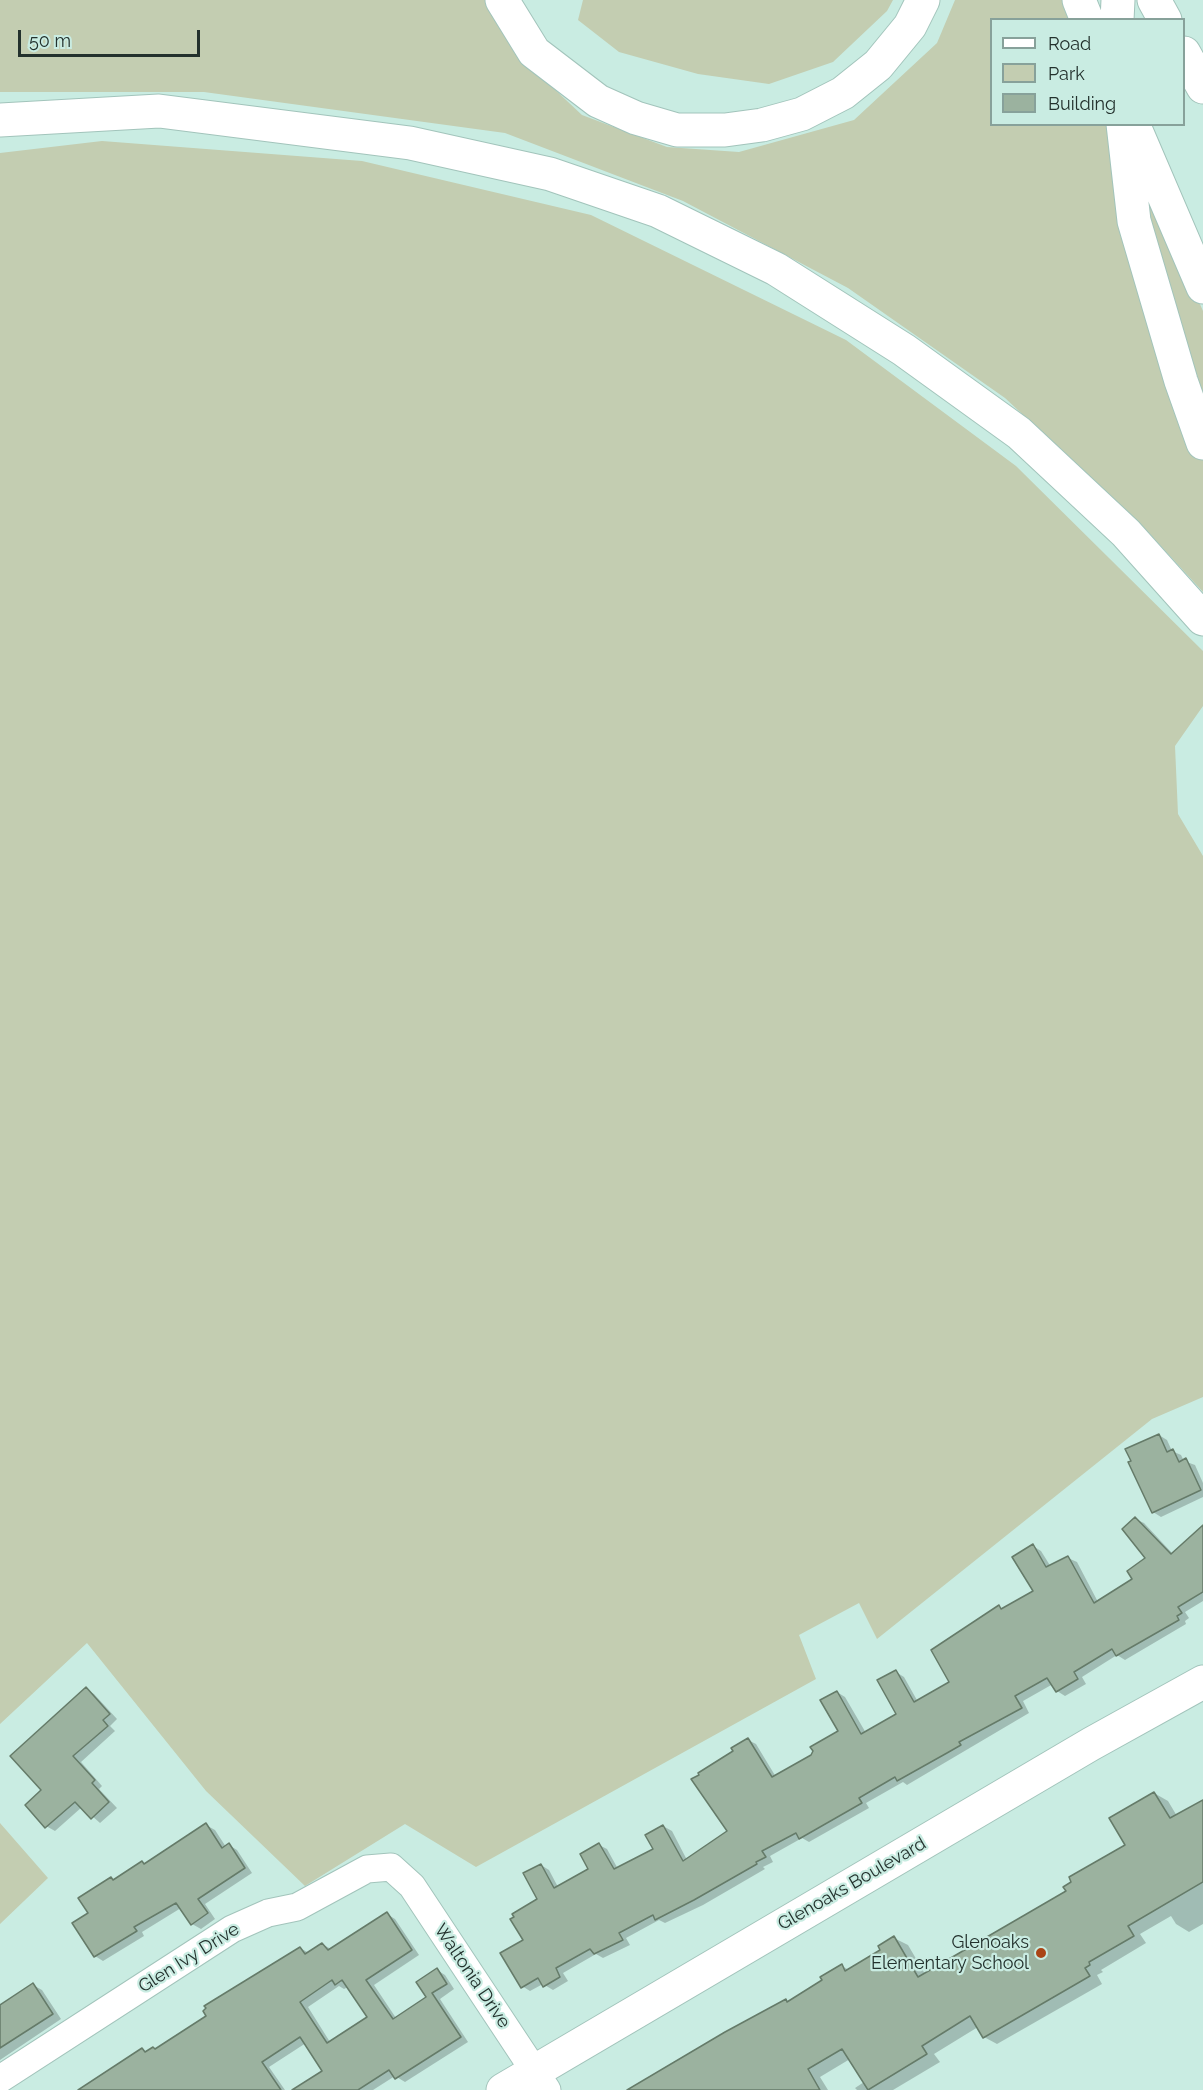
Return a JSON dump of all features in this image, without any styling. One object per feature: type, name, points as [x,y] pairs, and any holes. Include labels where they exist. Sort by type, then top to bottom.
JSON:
[{"type":"main road","points":[[502,0],[534,52],[598,101],[636,118],[677,130],[725,130],[762,125],[802,114],[843,93],[878,65],[910,26],[923,0]]},
{"type":"main road","points":[[1079,0],[1086,18]]},
{"type":"main road","points":[[1117,18],[1118,0]]},
{"type":"main road","points":[[1154,0],[1164,18]]},
{"type":"main road","points":[[1185,55],[1203,87]]},
{"type":"main road","points":[[0,120],[159,111],[410,143],[550,174],[658,211],[776,269],[904,351],[1019,433],[1126,533],[1203,619]]},
{"type":"main road","points":[[1123,126],[1134,221],[1181,381],[1203,443]]},
{"type":"main road","points":[[1134,126],[1203,287]]},
{"type":"main road","name":"Glenoaks Boulevard","points":[[503,2090],[541,2080],[1203,1682]]},
{"type":"street","name":"Waltonia Drive","points":[[391,1867],[412,1886],[541,2080]]},
{"type":"street","name":"Glen Ivy Drive","points":[[0,2079],[232,1929],[268,1913],[297,1907],[367,1869],[391,1867]]},
{"type":"green space","points":[[0,0],[489,0],[533,69],[582,115],[667,147],[739,152],[854,120],[937,43],[955,0],[1066,0],[1075,18],[990,18],[990,126],[1121,126],[1203,311],[1203,592],[1148,532],[1005,398],[848,288],[683,201],[505,133],[204,92],[0,92]]},
{"type":"green space","points":[[583,0],[893,0],[887,11],[833,62],[769,84],[698,74],[619,52],[578,20]]},
{"type":"green space","points":[[102,141],[362,161],[591,215],[846,340],[1016,466],[1203,651],[1203,706],[1175,746],[1178,814],[1203,856],[1203,1397],[1152,1419],[877,1639],[859,1603],[799,1635],[816,1679],[476,1867],[405,1824],[305,1886],[206,1791],[87,1643],[0,1724],[0,153]]},
{"type":"green space","points":[[0,1823],[48,1878],[0,1924]]},
{"type":"building","points":[[1159,1434],[1167,1452],[1173,1449],[1179,1462],[1186,1458],[1201,1490],[1152,1513],[1128,1462],[1131,1461],[1125,1449]]},
{"type":"building","points":[[1135,1517],[1171,1554],[1203,1525],[1203,1592],[1178,1607],[1182,1613],[1177,1616],[1179,1620],[1116,1656],[1112,1649],[1074,1672],[1078,1679],[1056,1692],[1047,1678],[1015,1696],[1022,1708],[959,1742],[961,1745],[897,1781],[895,1777],[859,1798],[862,1803],[799,1839],[796,1833],[762,1851],[766,1857],[756,1862],[757,1864],[694,1900],[655,1920],[653,1915],[619,1933],[623,1940],[594,1954],[590,1949],[556,1968],[560,1977],[543,1987],[538,1978],[521,1988],[500,1953],[523,1940],[510,1919],[514,1917],[512,1914],[537,1899],[523,1873],[541,1864],[554,1888],[588,1869],[580,1854],[599,1843],[614,1869],[653,1849],[645,1835],[663,1825],[683,1861],[727,1831],[691,1779],[699,1775],[698,1773],[733,1751],[731,1748],[748,1738],[772,1777],[811,1755],[813,1751],[810,1747],[838,1731],[820,1700],[837,1691],[861,1734],[896,1714],[877,1680],[896,1670],[914,1702],[949,1682],[931,1650],[999,1605],[1001,1609],[1033,1591],[1012,1557],[1033,1544],[1046,1567],[1068,1556],[1094,1603],[1132,1579],[1127,1571],[1145,1558],[1122,1529]]},
{"type":"building","points":[[86,1687],[110,1714],[103,1720],[108,1726],[73,1756],[95,1780],[92,1783],[109,1802],[91,1819],[75,1802],[45,1828],[25,1805],[41,1790],[10,1756]]},
{"type":"building","points":[[1154,1792],[1170,1818],[1203,1800],[1203,1882],[1128,1926],[1134,1936],[1089,1962],[1090,1965],[1085,1968],[1090,1976],[983,2038],[970,2016],[922,2046],[927,2054],[868,2090],[842,2049],[808,2069],[820,2090],[627,2090],[725,2032],[786,1999],[787,2002],[822,1980],[820,1977],[842,1964],[845,1971],[880,1950],[878,1946],[894,1936],[918,1977],[1066,1891],[1063,1887],[1071,1882],[1069,1877],[1125,1845],[1109,1818]]},
{"type":"building","points":[[206,1823],[222,1848],[229,1843],[245,1868],[198,1899],[208,1913],[191,1925],[176,1903],[134,1927],[137,1931],[94,1957],[72,1923],[88,1913],[78,1898],[111,1877],[113,1880],[142,1861],[144,1864]]},
{"type":"building","points":[[387,1912],[412,1950],[366,1980],[393,2019],[426,1997],[416,1982],[437,1968],[447,1984],[432,1993],[461,2037],[395,2079],[389,2070],[358,2090],[292,2090],[322,2071],[300,2037],[262,2062],[281,2090],[78,2090],[142,2048],[145,2052],[153,2047],[155,2049],[206,2016],[203,2011],[206,2008],[204,2006],[300,1947],[305,1954],[322,1943],[328,1950]],"holes":[[[332,1980],[335,1985],[342,1980],[367,2017],[327,2043],[300,2002]]]},
{"type":"building","points":[[33,1983],[53,2014],[0,2048],[0,2005]]},
{"type":"place","name":"Glenoaks Elementary School","points":[[1041,1953]]}]
